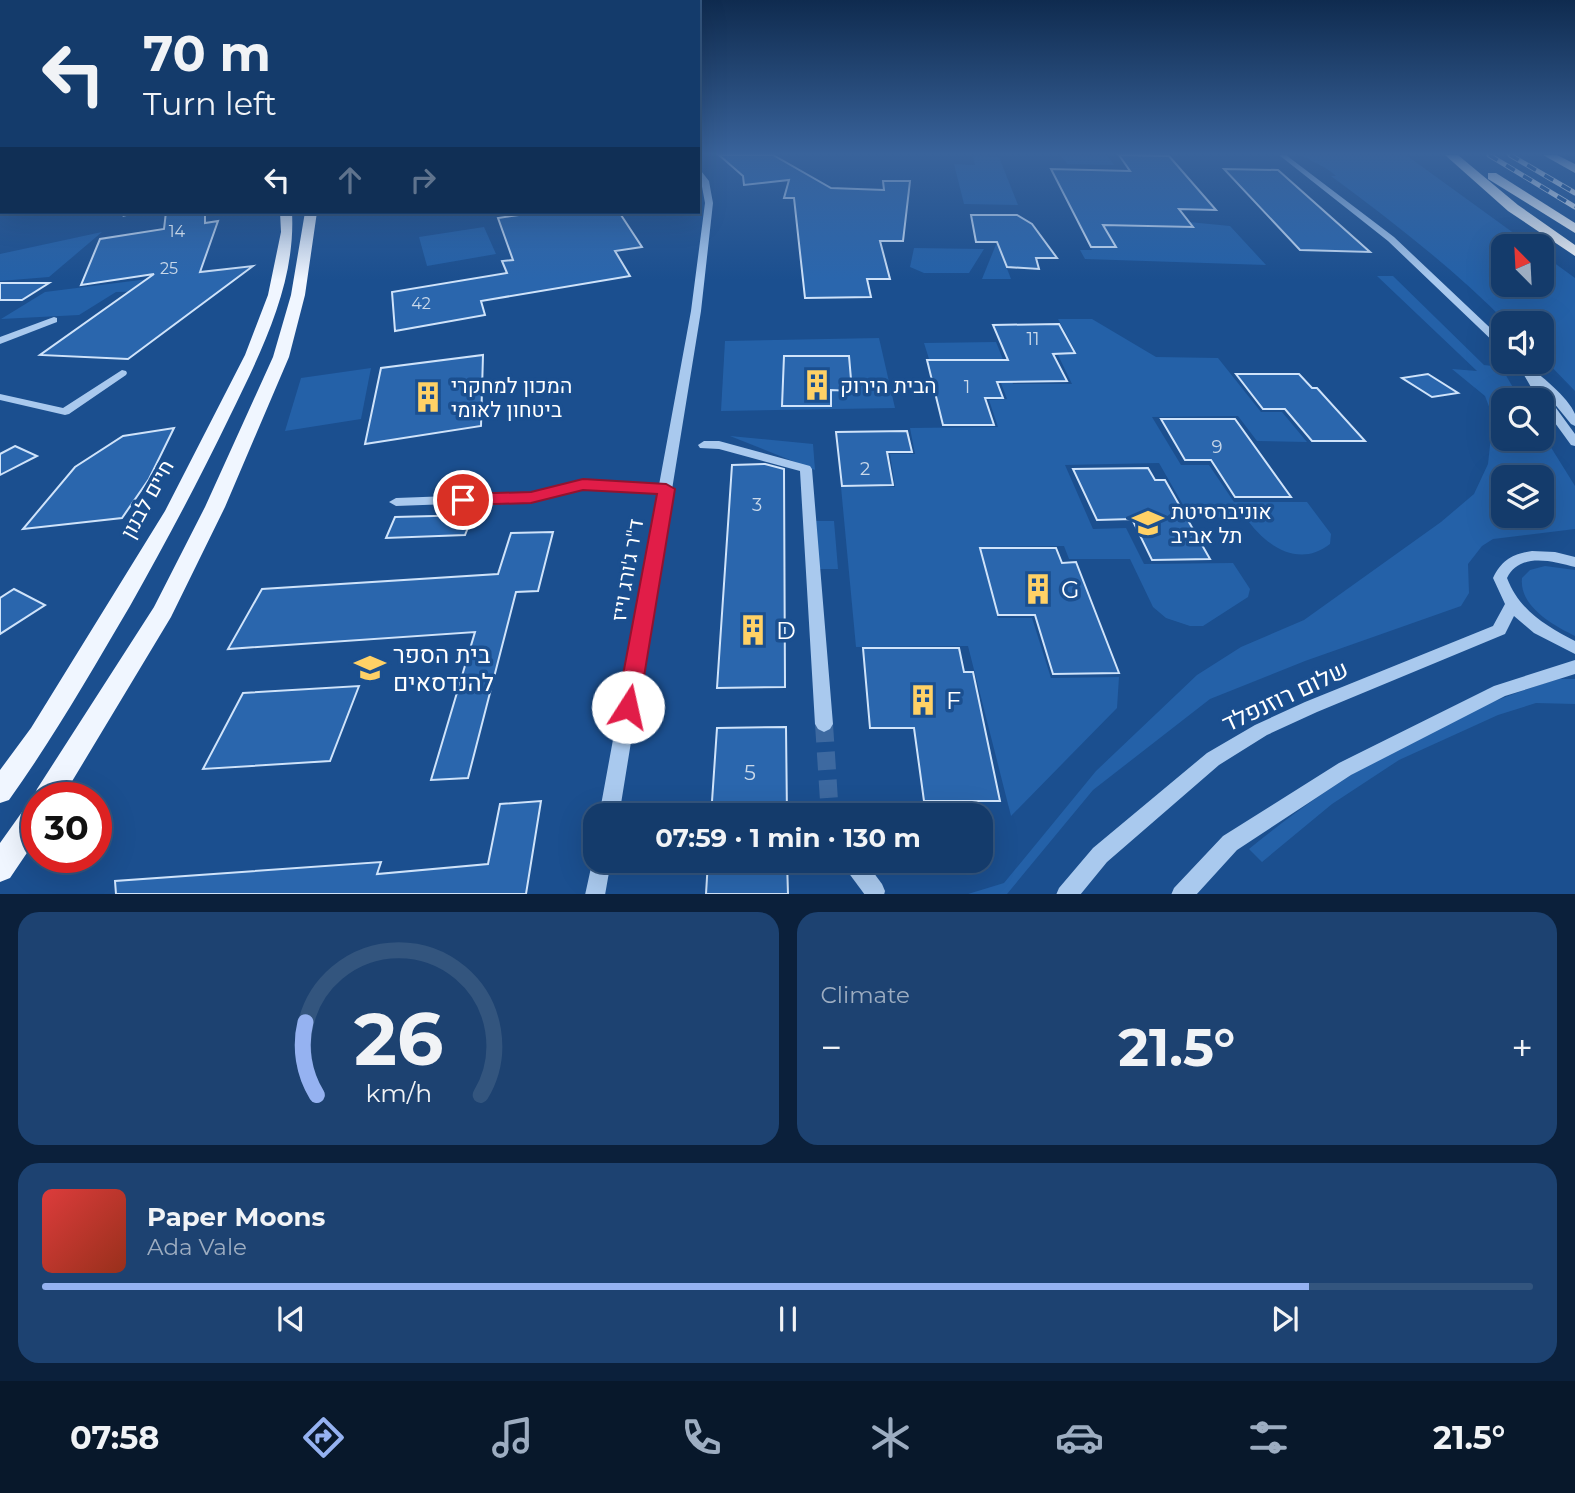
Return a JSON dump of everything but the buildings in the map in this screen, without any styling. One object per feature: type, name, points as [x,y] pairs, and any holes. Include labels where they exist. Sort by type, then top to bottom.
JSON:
[{"type":"highway","points":[[1500,197],[1575,252]]},
{"type":"highway","points":[[1524,197],[1575,229]]},
{"type":"main road","name":"חיים לבנון","points":[[0,791],[40,736],[181,500],[252,355],[275,295],[287,232],[286,214]]},
{"type":"main road","points":[[57,782],[163,611],[215,506],[281,357],[298,295],[311,214]]},
{"type":"main road","points":[[0,868],[21,837]]},
{"type":"street","name":"ד\"ר ג'ורג וייז","points":[[611,803],[696,311],[708,197]]},
{"type":"street","points":[[1336,197],[1391,239],[1491,334]]},
{"type":"street","points":[[0,341],[54,320]]},
{"type":"street","points":[[0,397],[65,412],[122,373]]},
{"type":"street","points":[[1528,374],[1575,442]]},
{"type":"street","points":[[1533,374],[1550,389],[1575,422]]},
{"type":"street","points":[[704,445],[719,445],[806,469],[824,724]]},
{"type":"street","points":[[396,502],[531,497],[583,484],[666,489]]},
{"type":"street","points":[[1575,552],[1525,556],[1503,568],[1500,578],[1503,590],[1512,604],[1550,635],[1575,648]]},
{"type":"street","points":[[1542,556],[1575,562]]},
{"type":"street","name":"שלום רוזנפלד","points":[[1066,894],[1100,855],[1213,759],[1261,730],[1298,713],[1499,629],[1512,604]]},
{"type":"street","points":[[1181,894],[1230,842],[1345,769],[1500,691],[1575,667]]},
{"type":"street","points":[[595,894],[599,873]]},
{"type":"street","points":[[861,873],[875,891]]},
{"type":"shaded area","points":[[962,197],[1015,197],[1018,205],[964,204]]},
{"type":"shaded area","points":[[1358,197],[1464,197],[1515,234],[1491,234],[1491,298],[1554,298],[1554,263],[1575,278],[1575,391],[1554,369],[1554,311],[1494,311],[1422,247]]},
{"type":"shaded area","points":[[1189,222],[1230,226],[1266,265],[1085,259],[1080,250],[1092,250],[1090,245],[1103,225],[1192,227]]},
{"type":"shaded area","points":[[484,227],[496,254],[427,266],[419,237]]},
{"type":"shaded area","points":[[102,232],[49,277],[0,281],[0,254]]},
{"type":"shaded area","points":[[997,242],[1011,279],[982,279]]},
{"type":"shaded area","points":[[914,248],[984,249],[969,273],[924,273],[910,267]]},
{"type":"shaded area","points":[[172,276],[159,291],[116,292],[79,315],[1,319],[45,292]]},
{"type":"shaded area","points":[[1377,276],[1393,276],[1484,365],[1491,366],[1491,374],[1505,374],[1513,388],[1491,388],[1491,412],[1485,396],[1452,369],[1477,371]]},
{"type":"shaded area","points":[[1058,319],[1092,319],[1156,357],[1218,358],[1261,412],[1282,412],[1307,442],[1257,441],[1238,416],[1152,417],[1181,465],[1209,465],[1234,502],[1307,502],[1331,534],[1330,544],[1318,551],[1294,554],[1272,545],[1246,518],[1190,517],[1159,463],[1065,465],[1093,529],[1126,528],[1144,564],[1233,563],[1250,589],[1248,597],[1203,626],[1190,626],[1166,618],[1153,607],[1130,559],[1069,559],[1064,546],[979,547],[998,618],[1032,618],[1051,678],[1119,677],[1117,708],[1011,816],[968,646],[856,647],[841,487],[895,487],[890,454],[915,454],[910,428],[998,427],[989,400],[1007,399],[992,359],[929,359],[924,343],[996,342],[1013,384],[1072,384],[1058,355],[1077,354]]},
{"type":"shaded area","points":[[879,338],[895,408],[721,411],[725,341]]},
{"type":"shaded area","points":[[371,368],[361,419],[285,431],[301,378]]},
{"type":"shaded area","points":[[730,436],[813,444],[815,470]]},
{"type":"shaded area","points":[[1491,436],[1491,451],[1553,451],[1575,486],[1575,529],[1493,539],[1482,546],[1468,564],[1469,593],[1461,606],[1305,661],[1210,699],[1093,790],[1007,894],[968,894],[1004,883],[1096,771],[1197,675],[1241,647],[1304,620],[1441,522],[1474,494],[1488,464]]},
{"type":"shaded area","points":[[814,521],[834,521],[838,569],[817,569]]},
{"type":"shaded area","points":[[1545,566],[1575,570],[1575,636],[1547,620],[1531,606],[1522,588],[1522,578],[1530,570]]},
{"type":"shaded area","points":[[1559,679],[1575,679],[1575,704],[1536,703],[1498,715],[1399,760],[1332,804],[1262,862],[1249,849],[1320,795],[1396,748],[1475,709]]},
{"type":"tunnel","points":[[824,724],[829,803]]},
{"type":"railway","points":[[1558,197],[1575,207]]},
{"type":"place","name":"הבית הירוק","points":[[817,385]]},
{"type":"place","name":"המכון למחקרי ביטחון לאומי","points":[[428,397]]},
{"type":"place","name":"אוניברסיטת תל אביב","points":[[1148,523]]},
{"type":"place","name":"G","points":[[1038,589]]},
{"type":"place","name":"D","points":[[753,630]]},
{"type":"place","name":"בית הספר להנדסאים","points":[[370,668]]},
{"type":"place","name":"F","points":[[923,700]]},
{"type":"route","points":[[463,500],[531,497],[583,484],[640,490],[666,489],[628,707]]}]
